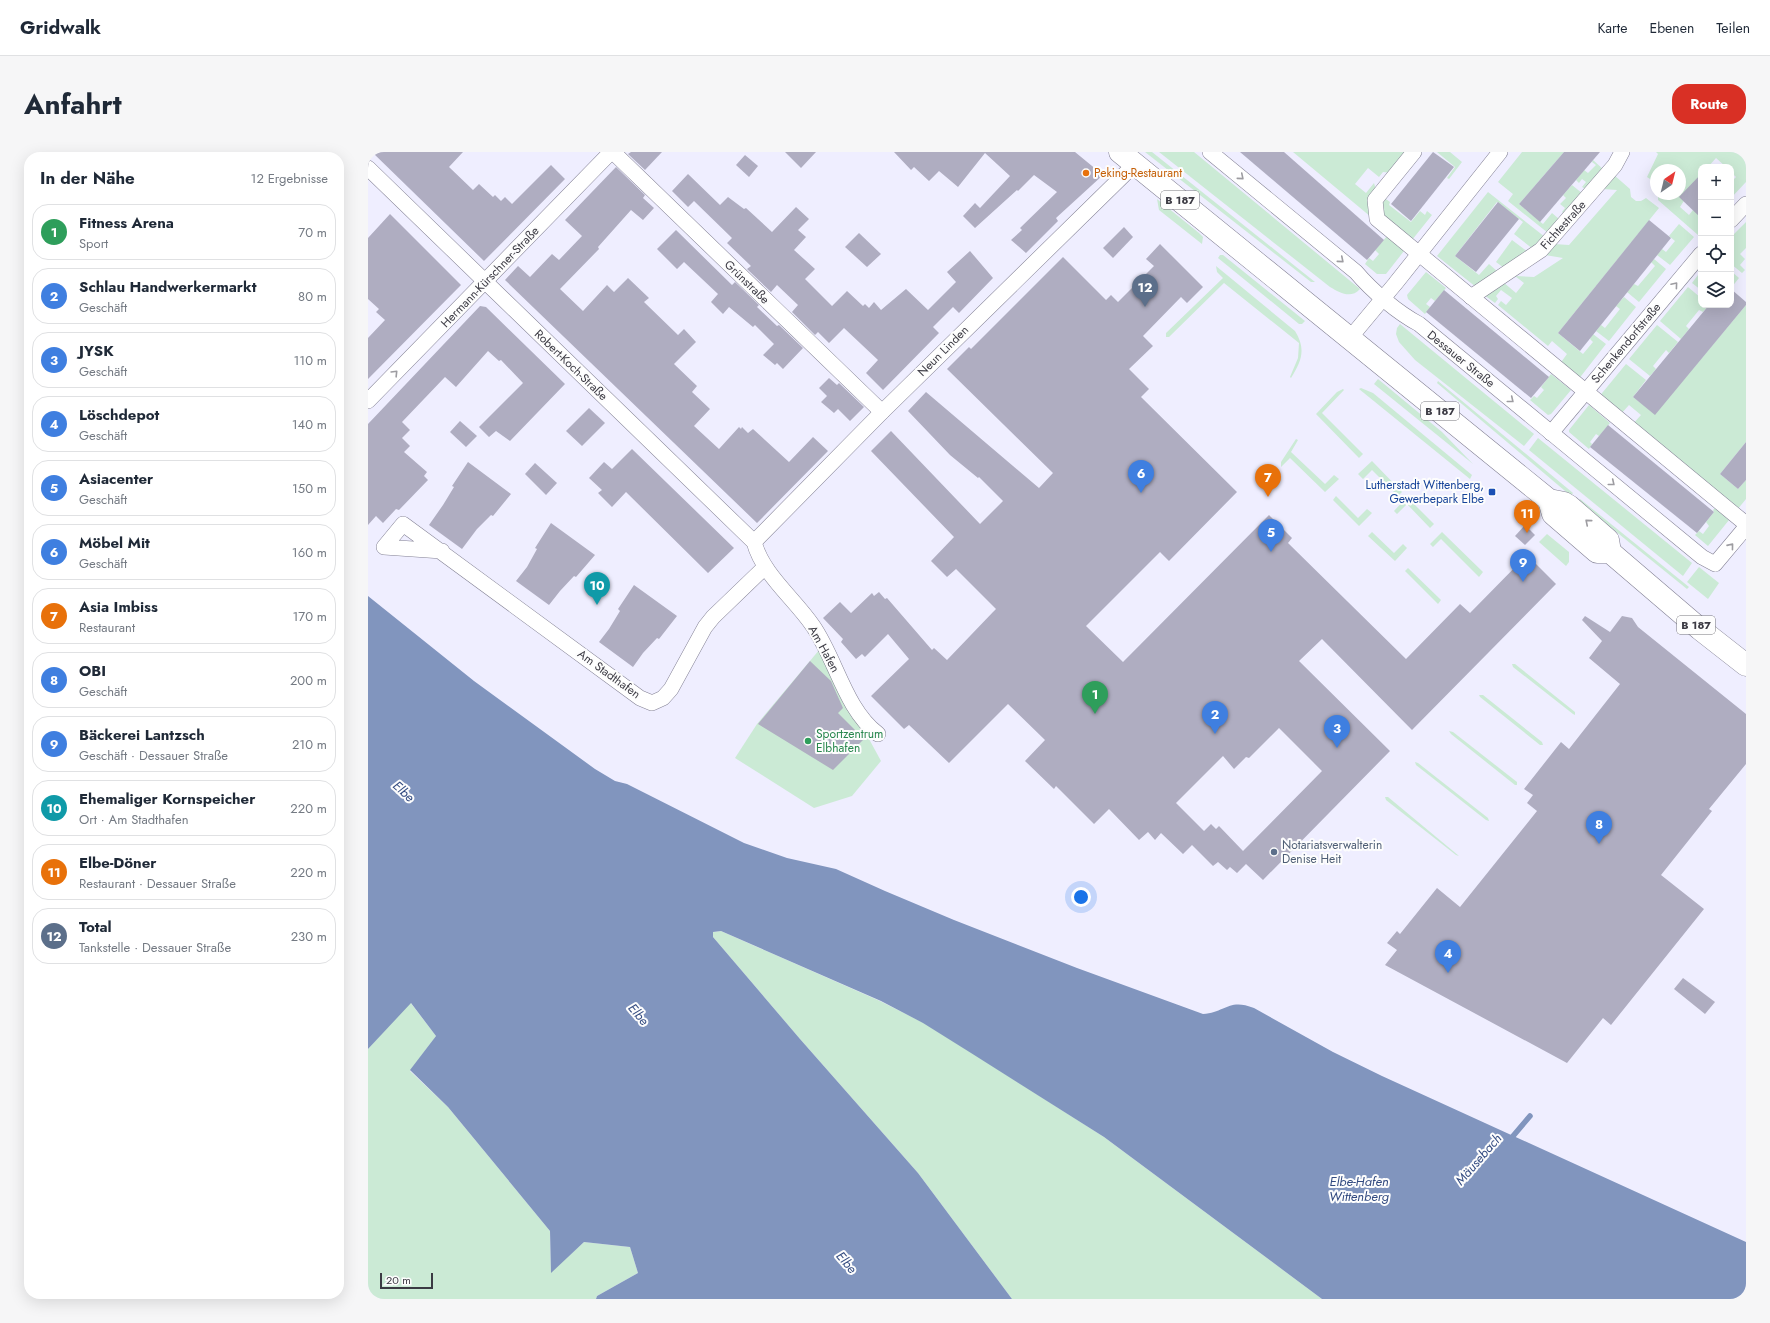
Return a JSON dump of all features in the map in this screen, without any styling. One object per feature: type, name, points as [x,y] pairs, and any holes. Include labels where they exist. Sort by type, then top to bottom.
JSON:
[{"type":"main road","name":"B 187","points":[[1128,158],[1549,500],[1564,502],[1608,540],[1603,552],[1746,665]]},
{"type":"street","name":"Hermann-Kürschner-Straße","points":[[368,401],[612,152]]},
{"type":"street","name":"Grünstraße","points":[[612,152],[882,412]]},
{"type":"street","name":"Dessauer Straße","points":[[1210,152],[1356,272],[1384,298],[1410,319],[1419,324],[1702,557],[1715,564],[1746,527]]},
{"type":"street","points":[[1414,152],[1375,200],[1377,219],[1746,524]]},
{"type":"street","points":[[1350,338],[1420,254],[1500,152]]},
{"type":"street","name":"Fichtestraße","points":[[1471,297],[1541,250],[1615,165],[1622,152]]},
{"type":"street","name":"Neun Linden","points":[[754,542],[1128,158]]},
{"type":"street","name":"Robert-Koch-Straße","points":[[368,168],[754,542],[765,567]]},
{"type":"street","points":[[1734,217],[1746,204]]},
{"type":"street","name":"Schenkendorfstraße","points":[[1551,433],[1698,258]]},
{"type":"street","name":"Am Stadthafen","points":[[442,551],[640,698],[652,703],[663,698],[671,689],[705,627],[713,617],[765,567]]},
{"type":"street","name":"Am Hafen","points":[[765,567],[814,627],[855,707],[864,721],[878,734]]},
{"type":"green space","points":[[1145,152],[1152,152],[1315,282],[1311,282]]},
{"type":"green space","points":[[1159,152],[1194,152],[1360,289],[1353,294],[1345,294],[1330,287]]},
{"type":"green space","points":[[1293,152],[1408,152],[1392,173],[1383,172],[1379,177],[1368,168],[1355,184],[1366,193],[1374,183],[1376,190],[1371,217]]},
{"type":"green space","points":[[1437,152],[1450,152],[1462,162],[1449,179],[1447,178],[1455,167]]},
{"type":"green space","points":[[1522,152],[1564,152],[1519,204],[1543,224],[1552,213],[1559,219],[1548,233],[1508,201],[1513,194],[1498,182]]},
{"type":"green space","points":[[1656,152],[1743,152],[1746,155],[1746,182],[1734,195],[1734,179],[1736,177],[1734,175],[1734,164],[1723,164],[1716,158],[1711,164],[1698,164],[1698,179],[1686,198],[1686,164],[1653,164],[1658,154]]},
{"type":"green space","points":[[1593,160],[1604,170],[1587,190],[1582,187],[1586,182],[1582,179],[1579,183],[1576,180],[1584,170],[1588,173],[1596,165],[1592,162]]},
{"type":"green space","points":[[1650,171],[1650,179],[1647,177]]},
{"type":"green space","points":[[1614,175],[1630,189],[1631,197],[1636,201],[1641,201],[1646,198],[1659,208],[1558,333],[1583,354],[1593,342],[1590,339],[1593,334],[1606,344],[1578,380],[1559,365],[1567,354],[1552,341],[1548,346],[1498,305],[1501,301],[1506,305],[1512,298],[1501,290],[1496,296],[1498,299],[1495,303],[1484,295],[1503,282],[1516,293],[1524,283],[1515,276],[1534,277],[1563,258],[1545,255],[1554,244],[1569,245],[1617,190],[1602,189]]},
{"type":"green space","points":[[1572,185],[1583,194],[1565,215],[1562,212],[1565,208],[1560,204],[1566,198],[1563,195]]},
{"type":"green space","points":[[1488,192],[1545,237],[1533,249],[1514,234],[1523,222],[1497,202],[1455,256],[1479,275],[1489,264],[1498,272],[1476,287],[1437,256]]},
{"type":"green space","points":[[1383,197],[1390,202],[1389,205],[1411,222],[1420,211],[1425,215],[1427,211],[1432,215],[1412,240],[1381,215]]},
{"type":"green space","points":[[1157,199],[1203,237],[1202,244],[1159,210]]},
{"type":"green space","points":[[1658,200],[1684,200],[1680,207],[1689,215],[1693,210],[1698,212],[1698,235]]},
{"type":"green space","points":[[1746,222],[1746,248],[1740,254],[1745,259],[1740,265],[1745,270],[1742,273],[1734,266],[1734,234]]},
{"type":"green space","points":[[1679,224],[1694,237],[1670,265],[1657,255],[1662,249],[1666,252],[1675,241],[1669,236]]},
{"type":"green space","points":[[1387,236],[1404,251],[1386,274],[1377,274],[1365,264],[1369,258],[1373,261],[1379,254],[1375,250]]},
{"type":"green space","points":[[1512,240],[1528,252],[1504,268],[1496,262]]},
{"type":"green space","points":[[1220,255],[1223,255],[1305,321],[1302,324],[1299,324],[1218,258]]},
{"type":"green space","points":[[1654,259],[1666,269],[1639,302],[1627,292],[1634,284],[1638,286],[1655,266],[1651,262]]},
{"type":"green space","points":[[1216,266],[1295,331],[1301,343],[1301,354],[1298,366],[1291,378],[1290,377],[1298,358],[1299,343],[1224,283],[1169,337],[1166,337],[1166,333],[1223,278],[1217,272]]},
{"type":"green space","points":[[1426,272],[1446,288],[1435,301],[1431,298],[1426,304],[1430,307],[1425,314],[1408,299],[1407,295]]},
{"type":"green space","points":[[1734,274],[1739,278],[1734,284]]},
{"type":"green space","points":[[1698,275],[1698,288],[1692,283]]},
{"type":"green space","points":[[1688,287],[1698,295],[1698,308],[1706,308],[1703,312],[1699,310],[1686,326],[1689,329],[1681,339],[1660,321]]},
{"type":"green space","points":[[1624,297],[1636,307],[1609,341],[1596,331],[1601,325],[1605,328],[1620,309],[1616,306]]},
{"type":"green space","points":[[1746,305],[1746,442],[1720,474],[1738,489],[1746,480],[1746,499],[1737,510],[1632,425],[1641,415],[1629,405],[1620,415],[1598,398],[1626,364],[1646,380],[1633,397],[1655,414]]},
{"type":"green space","points":[[1400,324],[1534,434],[1524,446],[1415,360],[1399,342],[1396,334],[1397,328]]},
{"type":"green space","points":[[1657,325],[1678,342],[1669,353],[1666,350],[1653,366],[1656,369],[1650,376],[1629,359]]},
{"type":"green space","points":[[1551,374],[1571,390],[1551,414],[1548,415],[1530,400],[1534,396],[1537,398],[1544,390],[1541,387]]},
{"type":"green space","points":[[1378,379],[1442,432],[1473,464],[1374,384]]},
{"type":"green space","points":[[1438,381],[1573,493],[1571,496],[1437,383]]},
{"type":"green space","points":[[1361,388],[1373,393],[1472,475],[1470,479],[1359,389]]},
{"type":"green space","points":[[1343,389],[1344,390],[1322,413],[1363,454],[1359,458],[1316,414],[1337,392]]},
{"type":"green space","points":[[1589,405],[1610,423],[1599,436],[1596,434],[1590,442],[1592,444],[1589,449],[1569,432],[1569,430]]},
{"type":"green space","points":[[1538,438],[1692,563],[1683,576],[1529,450]]},
{"type":"green space","points":[[1296,439],[1298,440],[1291,452],[1325,484],[1334,475],[1339,479],[1325,492],[1290,458],[1281,467],[1281,462]]},
{"type":"green space","points":[[1372,461],[1402,492],[1398,496],[1372,470],[1363,479],[1358,474]]},
{"type":"green space","points":[[1336,496],[1358,518],[1367,509],[1372,513],[1359,526],[1333,500]]},
{"type":"green space","points":[[1407,497],[1434,524],[1430,528],[1407,504],[1397,514],[1394,511]]},
{"type":"green space","points":[[1580,499],[1689,587],[1687,589],[1578,501]]},
{"type":"green space","points":[[1715,508],[1729,520],[1708,546],[1695,535],[1699,531],[1703,534],[1709,526],[1706,522],[1714,512],[1713,510]]},
{"type":"green space","points":[[1372,532],[1394,553],[1403,544],[1407,548],[1395,561],[1368,536]]},
{"type":"green space","points":[[1442,532],[1483,572],[1479,577],[1441,539],[1433,547],[1430,544]]},
{"type":"green space","points":[[1547,534],[1569,552],[1569,562],[1566,566],[1539,542]]},
{"type":"green space","points":[[1699,567],[1719,583],[1708,599],[1687,582]]},
{"type":"green space","points":[[1408,568],[1441,600],[1438,604],[1405,571]]},
{"type":"green space","name":"Sportzentrum Elbhafen","points":[[820,649],[881,761],[852,796],[814,808],[735,758],[757,724]]},
{"type":"green space","points":[[1512,664],[1515,664],[1575,712],[1575,715],[1513,667]]},
{"type":"green space","points":[[1479,695],[1483,695],[1542,742],[1543,745],[1540,745]]},
{"type":"green space","points":[[1449,731],[1453,732],[1517,782],[1517,785],[1515,785]]},
{"type":"green space","points":[[1415,762],[1488,818],[1489,821],[1416,765]]},
{"type":"green space","points":[[1385,797],[1388,797],[1459,856],[1386,800]]},
{"type":"green space","points":[[721,931],[880,1001],[924,1023],[1104,1137],[1322,1299],[1012,1299],[918,1173],[800,1039],[713,937],[713,932]]},
{"type":"green space","points":[[410,1002],[436,1036],[410,1071],[448,1107],[550,1231],[551,1272],[584,1242],[630,1247],[638,1273],[597,1296],[596,1299],[368,1299],[368,1049]]},
{"type":"water","points":[[368,596],[474,681],[595,769],[615,781],[627,784],[744,843],[787,858],[836,869],[954,920],[1077,968],[1203,1014],[1239,1004],[1254,1008],[1333,1052],[1382,1076],[1746,1242],[1746,1299],[1322,1299],[1104,1137],[923,1023],[881,1001],[721,931],[713,932],[713,937],[800,1039],[918,1173],[1012,1299],[596,1299],[597,1296],[638,1273],[630,1247],[584,1242],[551,1273],[550,1231],[448,1107],[410,1070],[436,1036],[411,1003],[368,1049]]},
{"type":"building","points":[[372,152],[463,152],[449,167],[473,190],[479,184],[493,197],[495,195],[501,201],[505,197],[512,204],[551,165],[565,179],[484,261]]},
{"type":"building","points":[[631,152],[662,152],[645,170],[628,154]]},
{"type":"building","points":[[785,152],[816,152],[801,168]]},
{"type":"building","points":[[894,152],[1075,152],[1103,175],[1056,218],[1058,221],[1026,253],[1011,240],[1022,230],[1020,228],[1057,192],[1034,175],[1018,191],[1017,190],[975,228],[963,216],[975,203],[980,208],[1010,176],[985,153],[958,187],[939,171],[929,181],[914,167],[911,170]]},
{"type":"building","points":[[1240,152],[1284,152],[1384,240],[1367,260]]},
{"type":"building","points":[[1433,152],[1454,167],[1411,221],[1391,204]]},
{"type":"building","points":[[1564,152],[1600,152],[1540,222],[1519,204]]},
{"type":"building","points":[[745,155],[758,166],[749,177],[736,165]]},
{"type":"building","points":[[616,167],[645,195],[643,198],[654,208],[643,220],[631,210],[598,247],[599,249],[560,289],[583,311],[607,285],[614,292],[628,278],[649,298],[644,302],[678,335],[684,329],[696,342],[674,364],[697,386],[692,392],[710,409],[694,426],[719,449],[739,427],[741,429],[742,427],[748,433],[753,429],[789,462],[813,437],[828,451],[757,523],[505,280],[518,266],[530,277],[552,254],[559,260],[582,236],[565,220]]},
{"type":"building","points":[[688,174],[720,205],[728,197],[744,209],[746,208],[772,232],[796,207],[809,219],[798,230],[806,237],[794,250],[815,269],[805,279],[832,306],[847,291],[863,306],[865,304],[869,308],[874,302],[881,310],[906,289],[928,310],[956,282],[947,272],[970,251],[993,278],[959,313],[953,307],[933,327],[939,333],[883,390],[866,373],[878,360],[844,328],[829,343],[818,332],[815,335],[792,312],[798,305],[777,285],[771,292],[747,269],[751,266],[727,243],[732,238],[694,201],[688,207],[672,191]]},
{"type":"building","points":[[1698,177],[1698,215],[1682,200],[1686,200],[1686,190]]},
{"type":"building","points":[[1498,202],[1519,219],[1476,272],[1455,256]]},
{"type":"building","points":[[390,214],[461,285],[368,379],[368,338],[385,320],[376,312],[379,309],[368,299],[368,238]]},
{"type":"building","points":[[1649,220],[1671,238],[1580,351],[1558,333]]},
{"type":"building","points":[[1124,227],[1133,237],[1113,258],[1103,248]]},
{"type":"building","points":[[676,230],[732,285],[735,282],[759,305],[757,307],[777,326],[779,325],[803,348],[783,369],[777,363],[775,365],[763,355],[774,344],[755,325],[753,327],[729,307],[723,314],[711,302],[718,294],[684,262],[677,269],[657,249]]},
{"type":"building","points":[[859,233],[881,254],[867,267],[845,247]]},
{"type":"building","points":[[1160,244],[1203,287],[1187,303],[1181,297],[1143,336],[1153,346],[1129,369],[1149,389],[1141,397],[1237,492],[1169,561],[1160,552],[1086,626],[1123,662],[1269,515],[1292,538],[1288,543],[1406,659],[1460,604],[1470,613],[1527,555],[1556,584],[1412,730],[1322,639],[1299,661],[1390,751],[1263,880],[1246,864],[1237,873],[1230,867],[1227,870],[1218,862],[1213,866],[1192,845],[1183,854],[1161,833],[1155,840],[1148,832],[1139,840],[1109,809],[1094,824],[1056,786],[1054,789],[1025,761],[1045,740],[1008,704],[949,763],[909,725],[904,729],[871,696],[909,659],[888,634],[865,657],[862,654],[856,659],[841,642],[843,639],[823,618],[840,602],[851,613],[872,593],[874,596],[879,592],[885,599],[887,598],[932,650],[934,648],[947,660],[996,609],[956,569],[947,577],[931,561],[954,537],[871,451],[891,431],[980,524],[1003,501],[979,477],[978,478],[950,455],[908,411],[926,392],[1039,488],[1053,473],[947,369],[969,347],[971,349],[1063,257],[1106,300],[1111,295],[1118,302],[1154,266],[1146,259]],"holes":[[[1279,728],[1322,771],[1243,851],[1219,826],[1216,829],[1211,824],[1204,831],[1176,803],[1223,756],[1234,769],[1246,757],[1249,758]]]},
{"type":"building","points":[[1444,290],[1549,377],[1531,398],[1426,312]]},
{"type":"building","points":[[1734,292],[1746,302],[1746,305],[1655,415],[1633,397],[1707,308],[1734,308]]},
{"type":"building","points":[[480,306],[486,307],[565,384],[510,441],[496,431],[489,437],[479,427],[523,383],[501,360],[499,361],[488,351],[456,387],[445,377],[402,422],[410,430],[402,438],[410,446],[404,452],[427,472],[424,476],[428,480],[399,510],[396,509],[383,523],[376,516],[368,525],[368,424]]},
{"type":"building","points":[[829,378],[837,385],[839,383],[864,407],[850,421],[838,409],[834,413],[821,402],[827,396],[819,388]]},
{"type":"building","points":[[589,408],[605,423],[582,446],[566,431]]},
{"type":"building","points":[[460,421],[477,436],[466,447],[450,432]]},
{"type":"building","points":[[1608,425],[1714,512],[1697,533],[1590,447]]},
{"type":"building","points":[[1746,442],[1746,480],[1738,489],[1720,474]]},
{"type":"building","points":[[632,449],[734,548],[708,573],[626,492],[612,507],[598,493],[602,490],[589,478],[604,462],[612,469]]},
{"type":"building","points":[[468,462],[511,494],[493,516],[491,515],[477,529],[462,549],[429,525],[443,505],[454,487],[452,486]]},
{"type":"building","points":[[535,463],[557,483],[546,495],[525,474]]},
{"type":"building","points":[[551,523],[595,555],[576,577],[574,576],[560,591],[549,605],[516,581],[527,567],[537,549],[535,548]]},
{"type":"building","points":[[1525,525],[1535,535],[1525,545],[1515,536]]},
{"type":"building","points":[[634,585],[677,616],[659,639],[657,638],[643,653],[633,667],[599,642],[609,629],[620,611],[618,609]]},
{"type":"building","points":[[1585,616],[1610,632],[1622,616],[1632,618],[1638,627],[1746,714],[1746,764],[1709,809],[1712,811],[1661,875],[1704,909],[1611,1025],[1603,1018],[1567,1063],[1385,965],[1397,950],[1387,943],[1397,931],[1400,934],[1437,888],[1460,907],[1537,811],[1527,803],[1533,795],[1524,789],[1561,742],[1569,749],[1620,684],[1589,658],[1602,641],[1582,620]]},
{"type":"building","points":[[810,661],[831,681],[843,708],[838,713],[864,739],[833,770],[758,724]]},
{"type":"building","points":[[1683,978],[1715,1002],[1705,1014],[1674,989]]},
{"type":"waterway","name":"Mäusebach","points":[[1508,1142],[1530,1116]]},
{"type":"place","name":"Peking-Restaurant","points":[[1086,173]]},
{"type":"place","name":"Total","points":[[1145,307]]},
{"type":"place","name":"Lutherstadt Wittenberg, Gewerbepark Elbe","points":[[1492,492]]},
{"type":"place","name":"Möbel Mit","points":[[1141,493]]},
{"type":"place","name":"Asia Imbiss","points":[[1268,497]]},
{"type":"place","name":"Elbe-Döner","points":[[1527,533]]},
{"type":"place","name":"Asiacenter","points":[[1271,552]]},
{"type":"place","name":"Bäckerei Lantzsch","points":[[1523,582]]},
{"type":"place","name":"Ehemaliger Kornspeicher","points":[[597,605]]},
{"type":"place","name":"Fitness Arena","points":[[1095,714]]},
{"type":"place","name":"Schlau Handwerkermarkt","points":[[1215,734]]},
{"type":"place","name":"Sportzentrum Elbhafen","points":[[808,741]]},
{"type":"place","name":"JYSK","points":[[1337,748]]},
{"type":"place","name":"OBI","points":[[1599,844]]},
{"type":"place","name":"Notariatsverwalterin Denise Heit","points":[[1274,852]]},
{"type":"place","name":"Löschdepot","points":[[1448,973]]},
{"type":"water label","name":"Elbe","points":[[404,791]]},
{"type":"water label","name":"Elbe","points":[[639,1014]]},
{"type":"water label","name":"Elbe-Hafen Wittenberg","points":[[1359,1188]]},
{"type":"water label","name":"Elbe","points":[[847,1262]]}]
